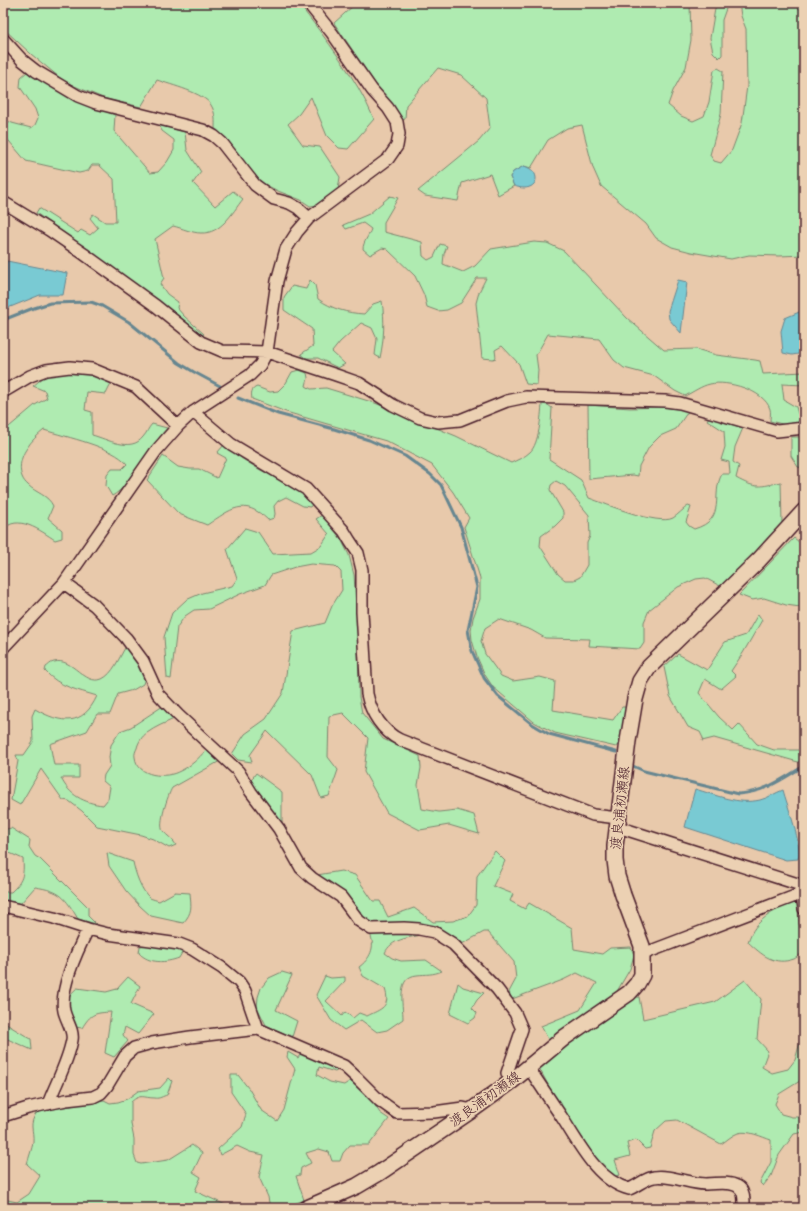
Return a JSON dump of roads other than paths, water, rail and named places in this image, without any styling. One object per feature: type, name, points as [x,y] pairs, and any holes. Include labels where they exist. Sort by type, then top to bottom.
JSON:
[{"type":"main road","name":"渡良浦初瀬線","points":[[307,1208],[357,1186],[379,1173],[472,1110],[512,1081],[565,1037],[629,993],[637,984],[642,974],[642,946],[617,876],[615,846],[628,741],[640,681],[653,663],[760,560],[804,511]]},
{"type":"street","points":[[3,648],[64,583],[156,451],[178,426],[193,412],[250,375],[260,365],[267,352],[277,281],[286,249],[297,232],[309,218],[388,159],[397,146],[399,134],[397,122],[388,108],[372,90],[332,33],[308,3]]},
{"type":"street","points":[[3,39],[22,60],[36,71],[78,96],[96,103],[203,130],[214,136],[222,143],[255,185],[274,199],[289,203],[298,208],[309,218]]},
{"type":"street","points":[[3,202],[49,230],[84,254],[156,306],[201,342],[222,351],[267,352],[359,383],[394,405],[420,418],[438,422],[460,420],[507,401],[526,397],[540,397],[664,401],[680,403],[777,431],[804,428]]},
{"type":"street","points":[[3,392],[30,376],[46,370],[70,367],[92,369],[136,388],[178,426]]},
{"type":"street","points":[[193,412],[231,444],[306,490],[344,531],[358,553],[362,570],[362,612],[367,694],[372,712],[390,735],[593,815],[618,822],[804,889]]},
{"type":"street","points":[[64,583],[94,605],[126,638],[143,661],[158,694],[178,715],[238,771],[251,792],[279,830],[301,868],[312,878],[341,897],[359,921],[371,929],[419,929],[434,932],[445,938],[453,944],[497,989],[516,1013],[522,1029],[507,1073],[512,1081]]},
{"type":"street","points":[[804,889],[804,909]]},
{"type":"street","points":[[643,954],[804,889]]},
{"type":"street","points":[[3,906],[54,918],[88,929],[120,936],[179,944],[192,949],[207,958],[239,982],[245,991],[258,1029]]},
{"type":"street","points":[[48,1104],[72,1039],[64,1010],[63,997],[78,948],[88,929]]},
{"type":"street","points":[[3,1116],[28,1108],[66,1100],[93,1097],[101,1093],[107,1086],[125,1056],[134,1048],[152,1043],[190,1037],[258,1029],[344,1066],[380,1101],[397,1113],[434,1112],[463,1108],[472,1110]]},
{"type":"street","points":[[528,1067],[583,1150],[597,1168],[610,1180],[622,1188],[629,1189],[653,1177],[662,1176],[705,1184],[735,1185],[738,1186],[743,1192],[744,1208]]},
{"type":"water","points":[[524,166],[533,172],[536,179],[535,182],[529,187],[523,188],[514,186],[510,177],[513,172]]},
{"type":"water","points":[[7,261],[67,273],[63,295],[40,295],[3,310],[3,270]]},
{"type":"water","points":[[678,280],[687,282],[681,333],[669,319],[668,311]]},
{"type":"water","points":[[804,310],[804,353],[792,355],[783,353],[781,331],[785,318]]},
{"type":"water","points":[[695,789],[727,799],[744,801],[760,800],[783,790],[797,835],[799,853],[798,859],[786,860],[685,827]]},
{"type":"waterway","points":[[3,320],[50,303],[91,302],[102,306],[129,322],[179,363],[220,386]]},
{"type":"waterway","points":[[238,398],[278,414],[369,440],[405,456],[430,474],[441,485],[461,527],[477,587],[468,630],[472,651],[484,678],[498,696],[532,724],[549,734],[616,752]]},
{"type":"waterway","points":[[633,766],[644,771],[738,794],[765,788],[804,766]]}]
